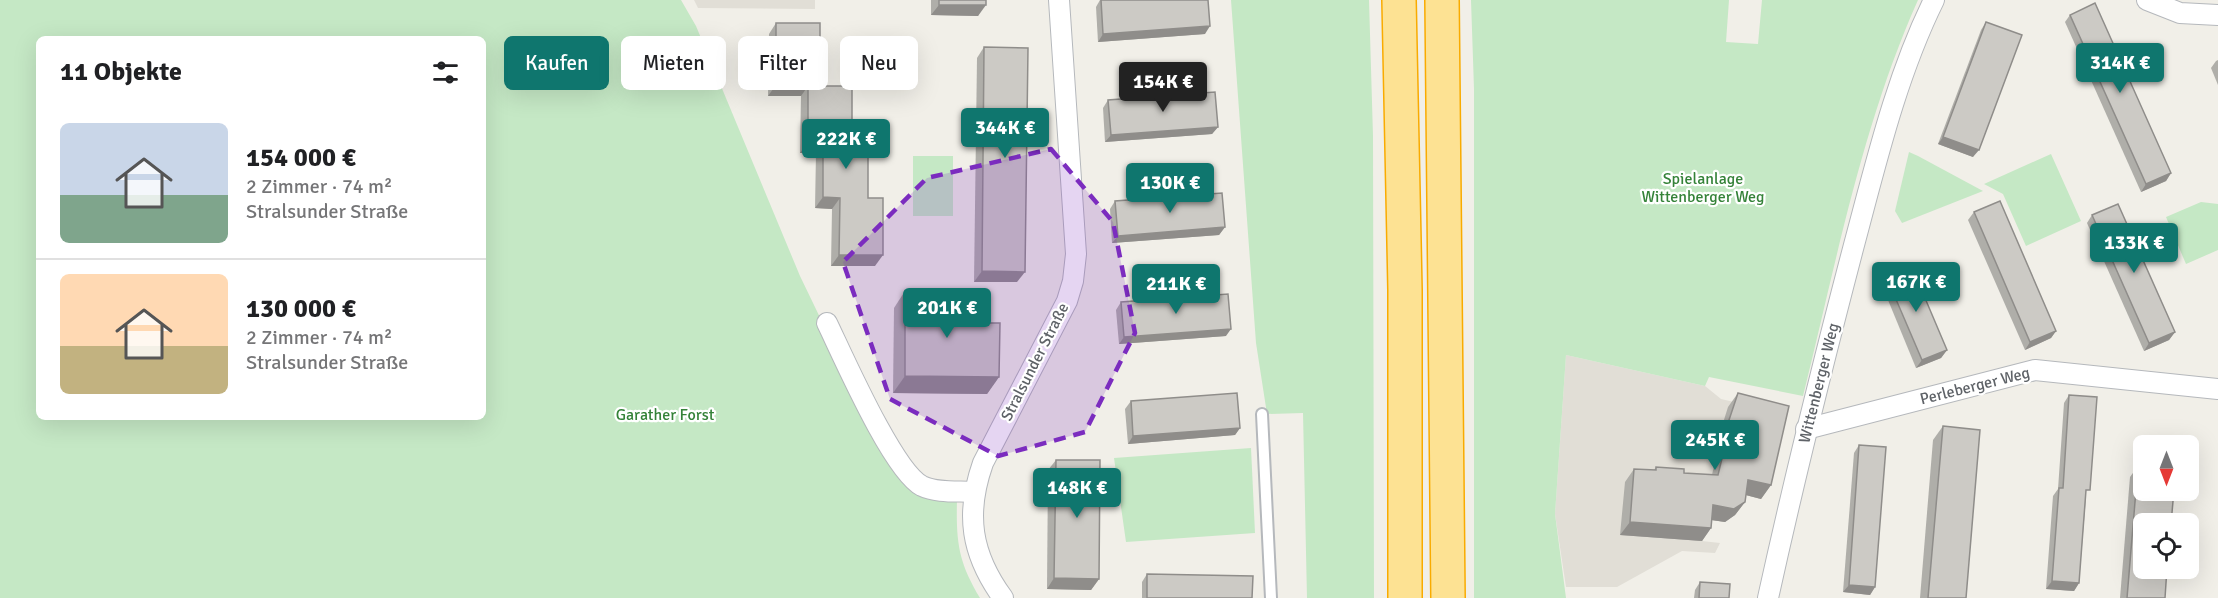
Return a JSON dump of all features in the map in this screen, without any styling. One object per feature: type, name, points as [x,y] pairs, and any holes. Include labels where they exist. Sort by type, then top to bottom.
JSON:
[{"type":"highway","points":[[1399,0],[1405,290],[1405,598]]},
{"type":"highway","points":[[1442,0],[1448,598]]},
{"type":"street","name":"Stralsunder Straße","points":[[973,492],[997,435],[1059,317],[1073,281],[1076,254],[1059,0]]},
{"type":"street","name":"Wittenberger Weg","points":[[1768,598],[1806,429],[1884,136],[1917,35],[1934,0]]},
{"type":"street","points":[[2147,0],[2180,13],[2218,15]]},
{"type":"street","points":[[827,323],[873,418],[910,476],[921,485],[933,489],[973,492],[978,552],[993,584],[1003,598]]},
{"type":"street","name":"Perleberger Weg","points":[[1806,429],[2035,370],[2113,376],[2218,389]]},
{"type":"lane","points":[[1262,414],[1271,598]]},
{"type":"highlighted area","points":[[1051,149],[1113,222],[1135,333],[1085,432],[998,456],[890,399],[843,262],[927,178]]},
{"type":"shaded area","points":[[694,0],[815,0],[815,9],[698,8]]},
{"type":"shaded area","points":[[1566,355],[1705,386],[1721,399],[1777,412],[1780,420],[1761,499],[1746,495],[1725,522],[1712,520],[1703,526],[1702,541],[1720,543],[1715,553],[1682,551],[1617,587],[1566,587],[1555,514]]},
{"type":"green space","name":"Garather Forst","points":[[0,0],[681,0],[700,36],[621,36],[621,90],[723,90],[800,276],[868,417],[903,478],[957,499],[960,551],[980,598],[0,598]]},
{"type":"green space","points":[[1231,0],[1369,0],[1373,136],[1374,598],[1307,598],[1303,413],[1267,414],[1256,343]]},
{"type":"green space","name":"Spielanlage Wittenberger Weg","points":[[1471,0],[1729,0],[1726,42],[1758,44],[1762,0],[1918,0],[1898,47],[1866,145],[1839,245],[1803,396],[1709,377],[1705,386],[1566,355],[1555,514],[1566,598],[1474,598],[1474,89]]},
{"type":"green space","points":[[1909,152],[1983,191],[1902,223],[1895,211]]},
{"type":"green space","points":[[2051,154],[2081,221],[2026,246],[2003,194],[1984,184]]},
{"type":"green space","points":[[913,156],[953,156],[953,216],[913,216]]},
{"type":"green space","points":[[2201,202],[2218,204],[2218,250],[2186,264],[2166,217]]},
{"type":"green space","points":[[1251,448],[1255,533],[1126,542],[1114,458]]},
{"type":"building","points":[[939,0],[986,0],[986,5],[939,5]]},
{"type":"building","points":[[1101,0],[1208,0],[1210,26],[1103,34]]},
{"type":"building","points":[[2095,3],[2171,173],[2146,184],[2070,15]]},
{"type":"building","points":[[1986,22],[2022,35],[1979,150],[1943,137]]},
{"type":"building","points":[[776,23],[820,23],[820,36],[776,36]]},
{"type":"building","points":[[984,47],[1028,48],[1025,272],[982,271]]},
{"type":"building","points":[[828,86],[840,86],[840,90],[852,90],[852,142],[868,142],[868,198],[883,198],[883,255],[839,255],[840,198],[823,197],[823,142],[808,142],[808,90],[828,90]]},
{"type":"building","points":[[1215,92],[1218,127],[1111,135],[1108,100]]},
{"type":"building","points":[[1222,193],[1225,227],[1118,236],[1115,201]]},
{"type":"building","points":[[2000,201],[2056,331],[2030,342],[1974,212]]},
{"type":"building","points":[[2118,204],[2175,332],[2149,343],[2092,215]]},
{"type":"building","points":[[1911,265],[1947,350],[1922,360],[1886,276]]},
{"type":"building","points":[[905,291],[959,292],[959,323],[1000,323],[999,377],[905,376]]},
{"type":"building","points":[[1228,294],[1231,329],[1124,337],[1121,302]]},
{"type":"building","points":[[1237,393],[1240,428],[1133,436],[1131,401]]},
{"type":"building","points":[[1738,393],[1789,406],[1771,485],[1748,480],[1745,502],[1734,509],[1713,505],[1711,528],[1630,522],[1634,469],[1656,470],[1656,467],[1684,469],[1684,473],[1718,475],[1726,442],[1722,441]]},
{"type":"building","points":[[2069,395],[2097,397],[2090,490],[2086,490],[2079,583],[2052,581],[2059,488],[2063,488]]},
{"type":"building","points":[[1943,426],[1980,430],[1966,598],[1928,598]]},
{"type":"building","points":[[1859,445],[1886,447],[1875,587],[1849,585]]},
{"type":"building","points":[[1056,460],[1100,460],[1099,579],[1054,578]]},
{"type":"building","points":[[2135,501],[2173,501],[2172,513],[2134,513]]},
{"type":"building","points":[[2133,526],[2133,579],[2166,579],[2165,598],[2127,598]]},
{"type":"building","points":[[1147,574],[1253,576],[1252,598],[1147,598]]},
{"type":"building","points":[[1700,582],[1730,584],[1729,598],[1699,598]]}]
